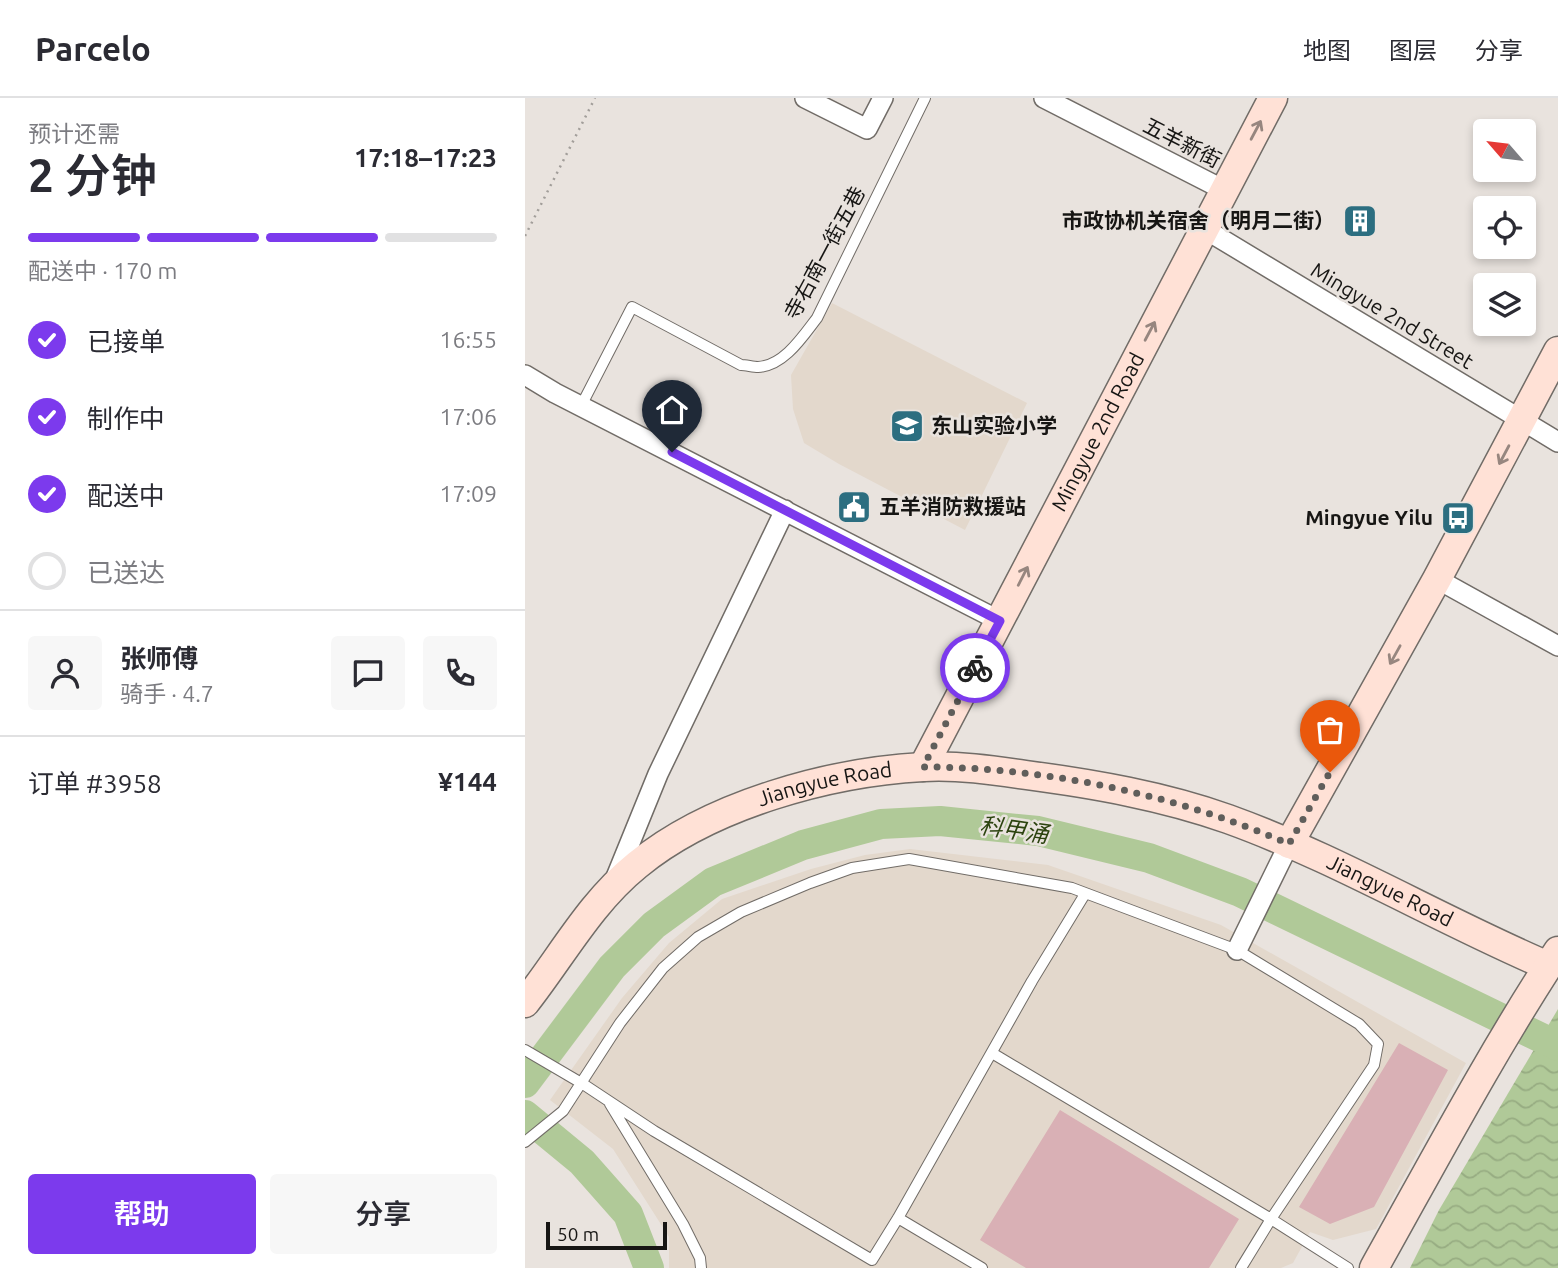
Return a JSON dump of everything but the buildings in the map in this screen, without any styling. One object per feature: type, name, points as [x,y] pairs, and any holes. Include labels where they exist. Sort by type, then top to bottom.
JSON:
[{"type":"street","points":[[805,98],[867,129],[883,98]]},
{"type":"street","name":"五羊新街","points":[[1044,98],[1224,190]]},
{"type":"street","name":"Mingyue 2nd Road","points":[[923,767],[1273,98]]},
{"type":"street","name":"Mingyue 2nd Street","points":[[1203,228],[1558,442]]},
{"type":"street","points":[[1237,950],[1289,844],[1437,579],[1558,351]]},
{"type":"street","points":[[525,375],[581,407],[1000,621]]},
{"type":"street","points":[[611,889],[658,774],[785,510]]},
{"type":"street","points":[[1437,579],[1558,646]]},
{"type":"street","name":"Jiangyue Road","points":[[525,1003],[581,925],[611,889],[662,846],[727,813],[821,782],[923,767],[988,770],[1124,791],[1167,800],[1229,819],[1289,844],[1546,969]]},
{"type":"street","points":[[1374,1268],[1484,1071],[1546,969]]},
{"type":"lane","name":"寺右南一街五巷","points":[[581,407],[632,307],[741,365],[759,368],[775,362],[796,345],[817,318],[925,98]]},
{"type":"lane","points":[[529,1139],[563,1111],[583,1084],[620,1023],[663,968],[698,937],[741,912],[852,868],[909,859],[1059,886],[1237,950],[1359,1024],[1378,1044],[1374,1065],[1241,1268]]},
{"type":"lane","points":[[525,1050],[654,1131],[872,1259],[1085,894]]},
{"type":"lane","points":[[992,1053],[1271,1219],[1348,1268]]},
{"type":"lane","points":[[608,1100],[683,1224],[700,1258],[701,1268]]},
{"type":"lane","points":[[898,1218],[982,1268]]},
{"type":"path","points":[[525,236],[595,98]]},
{"type":"shaded area","name":"东山实验小学","points":[[832,303],[1027,403],[965,530],[804,443],[793,409],[791,375]]},
{"type":"shaded area","points":[[910,849],[1048,865],[1221,925],[1466,1063],[1376,1229],[1333,1240],[1310,1232],[1293,1263],[1281,1268],[669,1268],[669,1237],[613,1149],[550,1100],[622,998],[669,943],[722,899],[811,869],[865,855]]},
{"type":"shaded area","points":[[1399,1043],[1448,1070],[1374,1207],[1330,1224],[1299,1207]]},
{"type":"shaded area","points":[[1060,1110],[1239,1219],[1209,1268],[1026,1268],[980,1240]]},
{"type":"water","points":[[1558,1009],[1558,1268],[1410,1268],[1439,1210]]},
{"type":"waterway","name":"科甲涌","points":[[525,1083],[612,967],[654,925],[713,882],[803,845],[881,824],[940,821],[1038,831],[1149,858],[1240,892],[1558,1046]]},
{"type":"waterway","points":[[525,1115],[582,1162],[628,1214],[649,1268]]},
{"type":"way so far","points":[[975,668],[923,767],[988,770],[1167,800],[1229,819],[1289,844],[1330,772]]},
{"type":"place","name":"市政协机关宿舍（明月二街）","points":[[1360,221]]},
{"type":"place","name":"东山实验小学","points":[[907,426]]},
{"type":"place","name":"五羊消防救援站","points":[[854,507]]},
{"type":"place","name":"Mingyue Yilu","points":[[1458,518]]},
{"type":"route","points":[[672,452],[1000,621],[975,668]]}]
